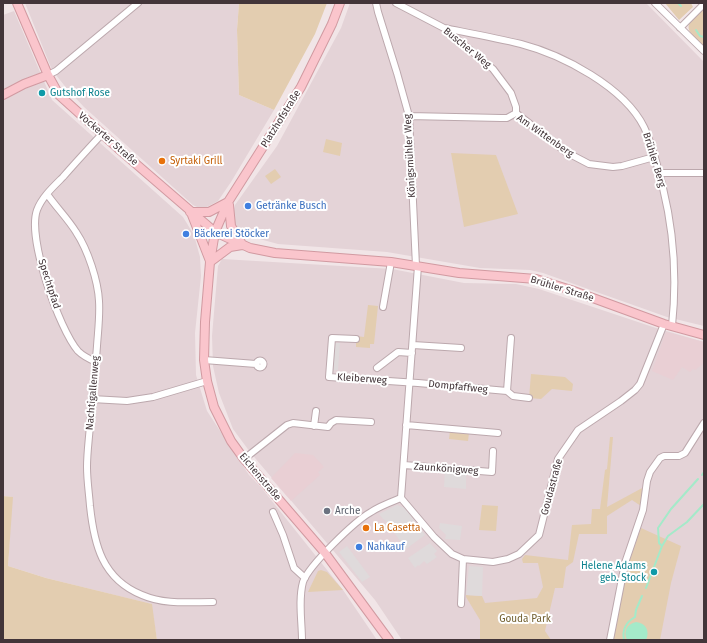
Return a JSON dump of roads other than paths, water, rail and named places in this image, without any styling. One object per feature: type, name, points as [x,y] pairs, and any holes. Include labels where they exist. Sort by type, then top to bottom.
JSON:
[{"type":"main road","name":"Vockerter Straße","points":[[17,3],[48,75],[56,90],[64,100],[190,212],[215,232]]},
{"type":"main road","name":"Platzhofstraße","points":[[215,232],[228,202],[301,87],[332,24],[340,3]]},
{"type":"main road","points":[[3,95],[24,84],[48,75]]},
{"type":"main road","points":[[228,202],[230,226],[242,245],[230,247],[210,262],[190,212],[209,212],[228,202]]},
{"type":"main road","name":"Brühler Straße","points":[[215,232],[250,248],[275,253],[391,262],[459,273],[536,279],[668,325],[704,335]]},
{"type":"main road","name":"Eichenstraße","points":[[215,232],[210,262],[204,338],[204,360],[207,381],[214,407],[231,441],[244,459],[325,553],[389,640]]},
{"type":"street","points":[[48,75],[56,72],[138,3]]},
{"type":"street","name":"Königsmühler Weg","points":[[376,3],[398,73],[409,116],[417,266]]},
{"type":"street","name":"Buscher Weg","points":[[396,3],[444,28],[493,69],[511,93],[516,107],[516,113]]},
{"type":"street","points":[[655,3],[704,51]]},
{"type":"street","points":[[680,28],[704,4]]},
{"type":"street","name":"Brühler Berg","points":[[444,28],[522,44],[563,60],[590,74],[615,91],[637,116],[649,139],[659,173],[668,208],[674,245],[674,286],[668,325]]},
{"type":"street","name":"Am Wittenberg","points":[[409,116],[507,118],[516,113],[566,152],[590,164],[613,167],[654,157]]},
{"type":"street","points":[[47,194],[102,134]]},
{"type":"street","points":[[659,173],[704,173]]},
{"type":"street","name":"Spechtpfad","points":[[47,194],[37,209],[35,225],[40,256],[50,294],[65,331],[71,341],[78,351],[96,362]]},
{"type":"street","name":"Nachtigallenweg","points":[[47,194],[83,243],[93,270],[99,301],[96,362],[87,455],[88,482],[94,537],[97,547],[112,573],[128,588],[140,595],[151,599],[174,602],[213,602]]},
{"type":"street","points":[[383,307],[391,262]]},
{"type":"street","points":[[302,640],[301,594],[305,578],[312,567],[361,518],[401,498],[413,345],[417,266]]},
{"type":"street","name":"Goudastraße","points":[[401,498],[434,537],[452,554],[463,559],[493,562],[508,559],[519,554],[539,535],[558,459],[578,430],[635,390],[640,384],[668,325]]},
{"type":"street","name":"Kleiberweg","points":[[356,339],[332,338],[329,377],[410,382]]},
{"type":"street","points":[[507,392],[511,338]]},
{"type":"street","points":[[413,345],[461,348]]},
{"type":"street","points":[[377,368],[398,352],[412,353]]},
{"type":"street","points":[[204,360],[256,364]]},
{"type":"street","points":[[92,399],[124,401],[133,400],[160,395],[207,381]]},
{"type":"street","name":"Dompfaffweg","points":[[410,382],[507,392],[513,396],[530,398]]},
{"type":"street","points":[[314,426],[316,411]]},
{"type":"street","points":[[244,459],[287,425],[293,423],[328,427],[336,420],[371,422]]},
{"type":"street","points":[[610,640],[625,563],[643,510],[647,481],[650,472],[660,458],[664,456],[679,456],[685,453],[704,423]]},
{"type":"street","points":[[406,425],[498,433]]},
{"type":"street","name":"Zaunkönigweg","points":[[404,466],[492,472],[493,451]]},
{"type":"street","name":"Eichenstraße","points":[[273,512],[294,568],[305,578]]},
{"type":"street","points":[[461,604],[463,559]]},
{"type":"waterway","points":[[678,3],[681,6]]},
{"type":"waterway","points":[[696,30],[700,36],[704,37]]},
{"type":"waterway","points":[[662,546],[659,543],[658,528],[671,509],[698,479]]},
{"type":"waterway","points":[[646,588],[662,546],[668,536],[687,522],[704,504]]},
{"type":"waterway","points":[[624,640],[625,627],[629,621],[635,617],[636,610],[642,596]]},
{"type":"place","name":"Gutshof Rose","points":[[42,93]]},
{"type":"place","name":"Syrtaki Grill","points":[[162,161]]},
{"type":"place","name":"Getränke Busch","points":[[248,206]]},
{"type":"place","name":"Bäckerei Stöcker","points":[[186,234]]},
{"type":"place","name":"Arche","points":[[327,511]]},
{"type":"place","name":"La Casetta","points":[[366,528]]},
{"type":"place","name":"Nahkauf","points":[[359,547]]},
{"type":"place","name":"Helene Adams geb. Stock","points":[[654,572]]},
{"type":"park label","name":"Gouda Park","points":[[525,619]]}]
